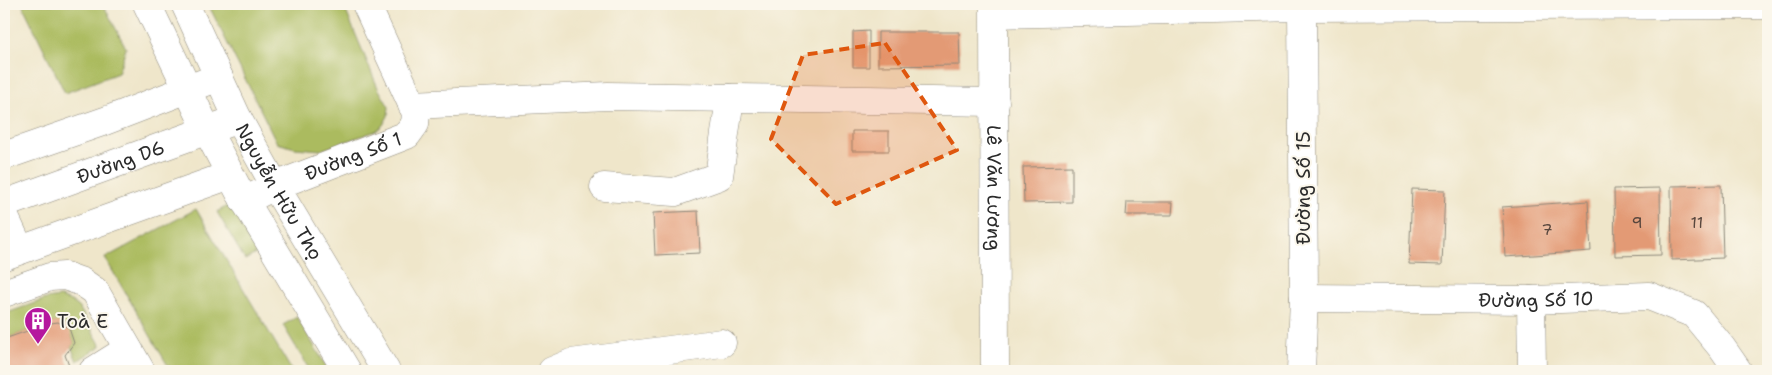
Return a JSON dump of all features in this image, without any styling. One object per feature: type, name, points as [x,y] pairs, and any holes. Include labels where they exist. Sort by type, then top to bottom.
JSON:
[{"type":"street","name":"Nguyễn Hữu Thọ","points":[[148,4],[207,130],[244,201],[347,371]]},
{"type":"street","name":"Nguyễn Hữu Thọ","points":[[186,4],[238,119],[275,186],[386,371]]},
{"type":"street","name":"Đường Số 1","points":[[275,186],[407,135],[415,124],[416,113],[366,4]]},
{"type":"street","points":[[995,9],[1302,5],[1768,5]]},
{"type":"street","name":"Đường Số 15","points":[[1301,371],[1304,298],[1302,5]]},
{"type":"street","name":"Lê Văn Lương","points":[[995,9],[995,371]]},
{"type":"street","points":[[4,156],[105,121],[219,77]]},
{"type":"street","points":[[412,105],[608,96],[995,102]]},
{"type":"street","points":[[604,187],[675,192],[719,176],[730,98]]},
{"type":"street","name":"Đường D6","points":[[4,204],[238,119]]},
{"type":"street","points":[[4,215],[12,253],[230,174]]},
{"type":"street","points":[[244,201],[275,186]]},
{"type":"street","points":[[4,292],[50,277],[65,276],[82,282],[95,292],[134,360],[93,371]]},
{"type":"street","name":"Đường Số 10","points":[[1304,298],[1531,300],[1649,296],[1694,314],[1738,371]]},
{"type":"street","points":[[1531,300],[1532,371]]},
{"type":"street","points":[[552,371],[571,363],[722,343]]},
{"type":"highlighted area","points":[[885,43],[957,150],[836,204],[771,139],[803,55]]},
{"type":"green space","points":[[22,4],[103,4],[126,48],[118,73],[65,93]]},
{"type":"green space","points":[[208,4],[343,4],[378,88],[389,107],[388,116],[383,125],[376,131],[321,150],[295,148],[277,143]]},
{"type":"green space","points":[[231,204],[259,252],[245,260],[217,212]]},
{"type":"green space","points":[[196,209],[292,371],[171,371],[105,258]]},
{"type":"green space","points":[[60,297],[71,301],[79,307],[101,346],[77,361],[71,347],[74,343],[69,331],[64,325],[56,323],[4,339],[4,314],[46,299]]},
{"type":"green space","points":[[297,317],[329,371],[310,371],[283,325]]},
{"type":"building","points":[[869,31],[869,67],[853,67],[853,32]]},
{"type":"building","points":[[878,32],[959,32],[960,65],[878,66]]},
{"type":"building","points":[[852,131],[889,131],[889,151],[852,151]]},
{"type":"building","points":[[1072,166],[1072,202],[1024,203],[1023,167]]},
{"type":"building","points":[[1721,185],[1723,258],[1672,260],[1671,186]]},
{"type":"building","points":[[1660,188],[1661,255],[1615,256],[1614,189]]},
{"type":"building","points":[[1412,189],[1445,190],[1442,265],[1409,264]]},
{"type":"building","points":[[1588,201],[1591,251],[1505,257],[1502,207]]},
{"type":"building","points":[[1127,202],[1173,202],[1172,215],[1126,215]]},
{"type":"building","points":[[698,211],[700,253],[655,255],[653,213]]},
{"type":"building","name":"Toà E","points":[[58,322],[69,328],[74,343],[65,355],[71,371],[4,371],[4,339]]},
{"type":"place","name":"Toà E","points":[[38,345]]}]
